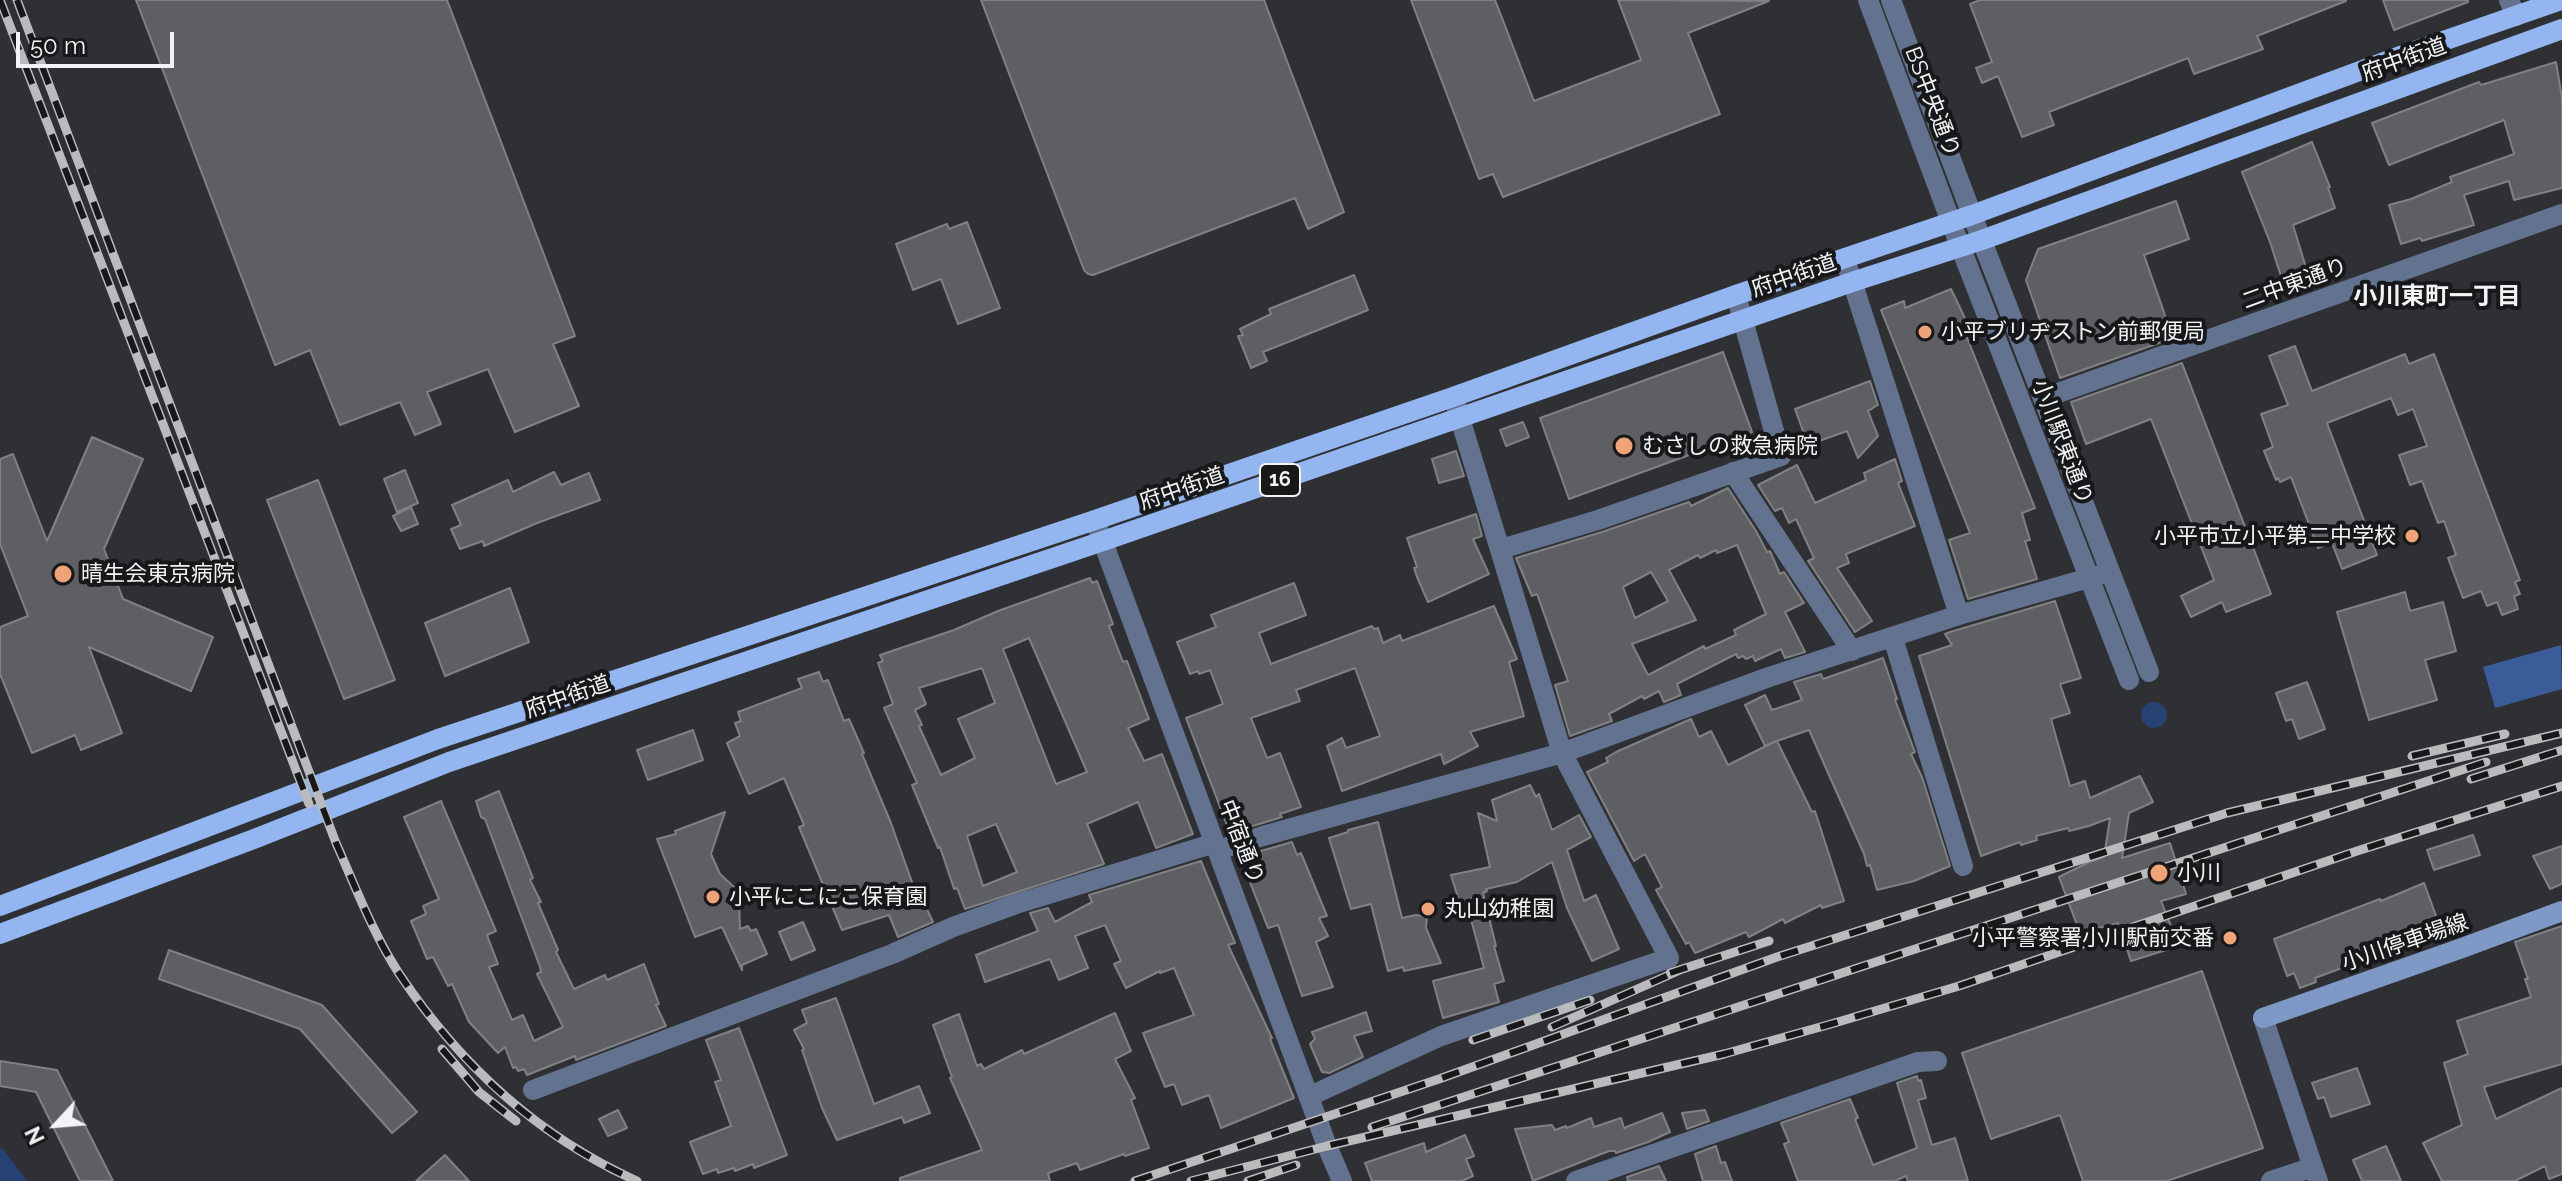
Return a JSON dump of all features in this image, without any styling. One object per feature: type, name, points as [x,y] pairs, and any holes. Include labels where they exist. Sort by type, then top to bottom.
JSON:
[{"type":"main road","name":"府中街道","points":[[0,906],[438,739],[1453,397],[1736,295],[1972,215],[2400,56],[2512,8],[2561,0]]},
{"type":"main road","name":"府中街道","points":[[0,934],[449,762],[1456,424],[1743,319],[1982,240],[2562,29]]},
{"type":"main road","name":"小川停車場線","points":[[2263,1018],[2562,911]]},
{"type":"street","name":"BS中央通り","points":[[1868,0],[1952,222]]},
{"type":"street","name":"BS中央通り","points":[[1891,0],[1972,215]]},
{"type":"street","name":"二中東通り","points":[[2044,398],[2562,214]]},
{"type":"street","name":"小川駅東通り","points":[[1972,215],[2149,672]]},
{"type":"street","name":"小川駅東通り","points":[[1952,222],[2129,680]]},
{"type":"street","points":[[1845,259],[1959,615]]},
{"type":"street","points":[[1501,549],[1598,520],[1781,456],[1736,295]]},
{"type":"street","points":[[1310,1096],[1441,1036],[1669,958],[1562,753],[1501,549],[1456,424],[1453,397]]},
{"type":"street","points":[[1433,403],[1456,424]]},
{"type":"street","points":[[1733,472],[1852,651]]},
{"type":"street","name":"中宿通り","points":[[1095,520],[1342,1181]]},
{"type":"street","points":[[533,1090],[892,954],[953,927],[1031,900],[1217,846],[1562,753],[1769,677],[1959,615],[2110,572]]},
{"type":"street","points":[[1893,638],[1963,866]]},
{"type":"street","points":[[2263,1018],[2316,1174],[2271,1181]]},
{"type":"street","points":[[1576,1181],[1918,1062],[1937,1061]]},
{"type":"shaded area","points":[[2561,645],[2562,689],[2495,708],[2483,667]]},
{"type":"shaded area","points":[[2154,702],[2163,706],[2167,715],[2163,724],[2154,728],[2145,724],[2141,715],[2145,706]]},
{"type":"shaded area","points":[[0,1148],[4,1150],[27,1181],[0,1181]]},
{"type":"building","points":[[136,0],[447,0],[575,336],[553,344],[579,406],[515,432],[488,369],[427,392],[441,424],[415,435],[400,402],[340,425],[310,350],[275,365]]},
{"type":"building","points":[[981,0],[1264,0],[1344,212],[1308,229],[1295,198],[1093,275],[1088,274]]},
{"type":"building","points":[[1411,0],[1495,0],[1534,101],[1641,60],[1618,0],[1769,1],[1688,33],[1720,114],[1503,197],[1493,174],[1479,179]]},
{"type":"building","points":[[1980,0],[2346,1],[2257,36],[2263,49],[2194,74],[2188,58],[2049,112],[2054,125],[2022,137],[1998,76],[1982,83],[1976,68],[1992,62],[1970,4]]},
{"type":"building","points":[[2383,0],[2468,0],[2468,2],[2394,30]]},
{"type":"building","points":[[2556,62],[2562,98],[2562,188],[2514,200],[2509,181],[2464,195],[2474,225],[2401,244],[2389,205],[2452,182],[2450,177],[2514,154],[2504,120],[2389,165],[2372,123],[2479,82],[2481,85]]},
{"type":"building","points":[[2312,142],[2335,208],[2293,225],[2311,284],[2286,292],[2242,172]]},
{"type":"building","points":[[2176,201],[2189,239],[2144,255],[2173,338],[2060,378],[2026,280],[2038,249]]},
{"type":"building","points":[[967,222],[1000,308],[958,324],[941,279],[913,290],[896,244],[947,224],[949,229]]},
{"type":"building","points":[[1354,275],[1368,310],[1263,352],[1267,361],[1251,368],[1238,336],[1243,335],[1240,329],[1271,314],[1269,309]]},
{"type":"building","points":[[1951,289],[1972,333],[1966,335],[2035,508],[2022,513],[2030,540],[2025,541],[2037,579],[1968,599],[1949,540],[1970,533],[1881,310],[1904,301],[1905,308]]},
{"type":"building","points":[[2295,346],[2312,391],[2405,354],[2409,364],[2434,354],[2520,580],[2515,582],[2520,594],[2514,596],[2518,609],[2502,615],[2497,602],[2487,606],[2481,591],[2463,598],[2448,558],[2456,555],[2444,521],[2438,523],[2422,481],[2410,485],[2399,455],[2427,446],[2413,409],[2398,415],[2391,398],[2327,423],[2377,555],[2342,569],[2332,543],[2318,548],[2291,477],[2280,482],[2278,478],[2276,480],[2264,451],[2273,447],[2261,414],[2288,405],[2269,356]]},
{"type":"building","points":[[1723,352],[1752,432],[1569,499],[1540,418]]},
{"type":"building","points":[[2182,363],[2271,594],[2226,612],[2222,602],[2191,617],[2181,596],[2214,580],[2151,419],[2086,444],[2071,402]]},
{"type":"building","points":[[1870,381],[1878,405],[1868,411],[1878,436],[1858,458],[1847,431],[1808,445],[1795,409]]},
{"type":"building","points":[[1523,422],[1529,437],[1506,446],[1500,430]]},
{"type":"building","name":"晴生会東京病院","points":[[92,437],[143,459],[104,549],[123,599],[213,637],[191,691],[89,647],[122,733],[81,750],[75,735],[32,753],[0,674],[0,627],[28,616],[0,544],[0,459],[13,454],[47,541]]},
{"type":"building","points":[[1456,451],[1464,476],[1439,483],[1432,459]]},
{"type":"building","points":[[1895,459],[1902,481],[1898,483],[1915,526],[1846,554],[1849,563],[1837,568],[1872,621],[1855,632],[1808,561],[1814,558],[1796,519],[1789,523],[1782,508],[1775,511],[1758,485],[1797,465],[1815,503],[1866,480],[1864,473]]},
{"type":"building","points":[[405,470],[418,503],[397,512],[384,479]]},
{"type":"building","points":[[554,472],[561,485],[589,473],[600,500],[484,546],[483,541],[460,549],[451,529],[461,525],[452,505],[508,480],[513,492]]},
{"type":"building","points":[[318,480],[395,680],[344,699],[267,500]]},
{"type":"building","points":[[1728,488],[1767,552],[1770,551],[1780,574],[1784,572],[1804,603],[1785,612],[1805,652],[1785,658],[1781,649],[1755,661],[1753,656],[1746,659],[1743,656],[1738,658],[1736,654],[1677,684],[1681,695],[1664,702],[1659,691],[1644,699],[1642,696],[1609,714],[1612,721],[1570,736],[1555,685],[1568,681],[1537,594],[1532,596],[1516,558],[1689,502],[1691,506]],"holes":[[[1737,545],[1766,614],[1734,630],[1736,635],[1705,649],[1704,646],[1648,675],[1632,644],[1696,620],[1669,570],[1698,555],[1700,558]],[[1651,572],[1668,601],[1635,618],[1623,587]]]},
{"type":"building","points":[[411,507],[418,524],[401,531],[393,516]]},
{"type":"building","points":[[1476,514],[1482,536],[1473,539],[1489,574],[1428,602],[1414,568],[1417,567],[1407,538]]},
{"type":"building","points":[[1090,578],[1092,583],[1097,581],[1113,624],[1109,626],[1123,662],[1127,661],[1149,719],[1128,728],[1144,761],[1162,754],[1193,834],[1156,848],[1138,802],[1087,824],[1104,864],[965,909],[912,785],[917,783],[884,708],[893,704],[878,663],[883,661],[880,655],[954,630]],"holes":[[[1029,638],[1087,772],[1056,784],[1003,649]],[[982,668],[995,703],[958,719],[975,758],[941,775],[919,726],[922,725],[915,710],[926,704],[919,688]],[[996,824],[1017,872],[983,886],[967,836]]]},
{"type":"building","points":[[1294,583],[1306,615],[1259,633],[1271,664],[1372,626],[1378,628],[1383,643],[1400,635],[1402,641],[1494,606],[1517,659],[1509,662],[1524,716],[1470,732],[1478,746],[1444,764],[1441,754],[1342,791],[1327,746],[1342,738],[1346,748],[1380,736],[1355,668],[1296,690],[1300,701],[1251,718],[1267,758],[1280,753],[1301,807],[1280,814],[1282,817],[1230,833],[1186,718],[1223,704],[1210,670],[1190,674],[1177,642],[1216,627],[1211,615]]},
{"type":"building","points":[[510,588],[529,642],[445,676],[425,623]]},
{"type":"building","points":[[2405,592],[2410,611],[2443,602],[2456,651],[2425,660],[2437,700],[2369,720],[2337,612]]},
{"type":"building","points":[[2055,601],[2081,678],[2060,684],[2070,713],[2051,719],[2070,786],[2085,781],[2090,798],[2140,776],[2153,802],[2129,813],[2122,858],[2170,843],[2186,894],[2161,901],[2179,946],[2131,961],[2118,923],[2080,933],[2059,877],[2104,857],[2110,818],[2069,831],[2068,828],[2036,836],[2037,840],[2021,845],[2020,842],[1981,856],[1919,656],[1952,645],[1945,634]]},
{"type":"building","points":[[1883,658],[1915,752],[1911,754],[1922,777],[1950,866],[1914,881],[1877,890],[1870,865],[1867,866],[1809,730],[1777,741],[1812,812],[1815,811],[1844,901],[1822,908],[1821,905],[1785,923],[1783,919],[1749,937],[1746,932],[1695,953],[1689,942],[1686,944],[1656,890],[1662,887],[1645,854],[1634,861],[1587,772],[1608,762],[1606,758],[1616,752],[1691,719],[1699,737],[1711,731],[1728,765],[1776,741],[1765,746],[1745,705],[1765,695],[1772,710],[1802,700],[1794,682],[1821,674],[1823,679]]},
{"type":"building","points":[[819,672],[823,682],[828,680],[844,721],[849,719],[913,885],[933,922],[898,937],[889,915],[842,930],[799,827],[804,825],[784,778],[749,794],[727,743],[740,736],[735,723],[741,721],[738,712],[802,688],[798,679]]},
{"type":"building","points":[[2307,682],[2325,729],[2299,739],[2292,719],[2286,721],[2276,693]]},
{"type":"building","points":[[693,730],[703,760],[648,780],[637,750]]},
{"type":"building","points":[[1530,785],[1536,797],[1539,794],[1552,830],[1579,815],[1591,837],[1567,850],[1584,901],[1596,895],[1619,949],[1592,961],[1567,908],[1552,862],[1517,882],[1486,889],[1483,893],[1504,981],[1494,984],[1499,1002],[1443,1018],[1433,981],[1484,968],[1469,912],[1463,914],[1451,875],[1490,867],[1478,813],[1497,821],[1492,800]]},
{"type":"building","points":[[499,791],[533,878],[530,880],[541,902],[538,903],[558,950],[556,952],[574,989],[605,975],[607,980],[644,964],[659,1004],[656,1005],[666,1026],[527,1075],[524,1069],[518,1071],[516,1067],[513,1068],[505,1047],[498,1053],[469,1022],[452,984],[448,986],[433,957],[427,959],[411,921],[426,914],[423,906],[439,899],[404,817],[441,801],[496,931],[487,935],[498,964],[489,967],[512,1020],[523,1015],[534,1041],[563,1027],[537,974],[541,972],[540,967],[476,801]]},
{"type":"building","points":[[725,812],[711,854],[720,874],[734,887],[739,899],[740,929],[748,926],[751,931],[756,929],[767,954],[742,965],[742,970],[722,927],[695,937],[657,839]]},
{"type":"building","points":[[1378,822],[1402,918],[1416,915],[1427,917],[1426,928],[1441,963],[1388,971],[1371,904],[1351,909],[1329,838]]},
{"type":"building","points":[[2473,835],[2480,855],[2434,870],[2427,850]]},
{"type":"building","points":[[1292,842],[1297,855],[1301,853],[1327,916],[1319,918],[1328,936],[1316,942],[1333,987],[1302,996],[1278,925],[1268,928],[1240,857]]},
{"type":"building","points":[[2562,846],[2562,884],[2550,889],[2533,856]]},
{"type":"building","points":[[1201,861],[1235,943],[1228,945],[1272,1038],[1294,1098],[1221,1128],[1209,1095],[1182,1105],[1174,1084],[1165,1087],[1143,1033],[1194,1015],[1174,968],[1160,971],[1126,988],[1114,964],[1121,961],[1105,925],[1075,936],[1088,968],[1059,980],[1050,959],[985,982],[976,955],[1038,931],[1030,913],[1048,908],[1055,922],[1092,902],[1089,895]]},
{"type":"building","points":[[2424,883],[2438,921],[2395,938],[2398,947],[2315,978],[2316,982],[2300,988],[2294,973],[2287,976],[2274,939]]},
{"type":"building","points":[[803,922],[815,950],[791,960],[779,932]]},
{"type":"building","points":[[2562,926],[2562,1064],[2484,1087],[2496,1119],[2562,1088],[2562,1174],[2549,1179],[2545,1166],[2515,1181],[2442,1181],[2423,1143],[2462,1125],[2444,1063],[2468,1054],[2457,1021],[2531,997],[2515,942]]},
{"type":"building","points":[[169,950],[322,1005],[417,1112],[392,1133],[300,1029],[159,979]]},
{"type":"building","points":[[2202,971],[2263,1148],[2167,1181],[2083,1181],[2060,1115],[1991,1139],[1962,1053]]},
{"type":"building","points":[[836,998],[874,1104],[919,1086],[930,1113],[904,1123],[902,1117],[837,1140],[794,1030],[807,1023],[802,1010]]},
{"type":"building","points":[[1366,1012],[1372,1031],[1354,1036],[1363,1057],[1329,1073],[1322,1072],[1310,1044],[1315,1039],[1312,1032]]},
{"type":"building","points":[[1115,1013],[1131,1051],[1115,1059],[1135,1098],[1131,1100],[1149,1148],[1080,1170],[1077,1163],[1048,1173],[1050,1181],[900,1181],[900,1178],[982,1150],[950,1078],[933,1025],[959,1014],[977,1066],[981,1064],[984,1069],[1022,1050],[1024,1054]]},
{"type":"building","points":[[739,1028],[787,1155],[754,1168],[753,1164],[735,1171],[734,1168],[718,1173],[717,1169],[703,1174],[690,1142],[731,1126],[715,1082],[721,1080],[706,1040]]},
{"type":"building","points":[[0,1061],[57,1070],[113,1181],[80,1181],[36,1092],[0,1086]]},
{"type":"building","points":[[2357,1068],[2370,1104],[2331,1117],[2324,1097],[2318,1099],[2312,1083]]},
{"type":"building","points":[[1917,1076],[1926,1098],[1918,1100],[1932,1145],[1955,1138],[1968,1181],[1908,1181],[1906,1176],[1895,1181],[1798,1181],[1784,1144],[1789,1142],[1781,1123],[1850,1099],[1873,1165],[1917,1148],[1897,1083]]},
{"type":"building","points":[[618,1110],[627,1128],[608,1136],[599,1119]]},
{"type":"building","points":[[1705,1110],[1709,1121],[1687,1129],[1682,1113]]},
{"type":"building","points":[[1662,1113],[1670,1132],[1616,1153],[1609,1151],[1533,1181],[1515,1129],[1552,1125],[1555,1130],[1591,1118],[1594,1127],[1621,1118],[1624,1128]]},
{"type":"building","points":[[1465,1135],[1474,1156],[1466,1159],[1473,1176],[1462,1181],[1372,1181],[1365,1163],[1424,1143],[1426,1152]]},
{"type":"building","points":[[1716,1146],[1721,1163],[1725,1162],[1732,1181],[1703,1181],[1695,1154]]},
{"type":"building","points":[[2386,1146],[2401,1181],[2362,1181],[2353,1160]]},
{"type":"building","points":[[445,1155],[469,1181],[416,1181]]},
{"type":"building","points":[[1659,1166],[1666,1181],[1628,1181],[1627,1177]]},
{"type":"railway","points":[[0,0],[309,804]]},
{"type":"railway","points":[[17,0],[336,843],[382,944],[400,975],[449,1039],[504,1095],[566,1143],[637,1181]]},
{"type":"railway","points":[[1135,1181],[1439,1079],[1777,957],[2227,813],[2562,733]]},
{"type":"railway","points":[[2412,756],[2505,734]]},
{"type":"railway","points":[[2471,779],[2562,750]]},
{"type":"railway","points":[[1372,1127],[2486,762]]},
{"type":"railway","points":[[1191,1181],[1327,1146],[1724,1054],[1831,1024],[1959,986],[2357,851],[2562,786]]},
{"type":"railway","points":[[1670,973],[1769,941]]},
{"type":"railway","points":[[1552,1027],[1680,970]]},
{"type":"railway","points":[[1473,1040],[1590,1000]]},
{"type":"railway","points":[[442,1049],[479,1092],[516,1121]]},
{"type":"railway","points":[[1248,1181],[1296,1165]]},
{"type":"place","name":"小平ブリヂストン前郵便局","points":[[1925,332]]},
{"type":"place","name":"むさしの救急病院","points":[[1624,446]]},
{"type":"place","name":"小平市立小平第二中学校","points":[[2412,536]]},
{"type":"place","name":"晴生会東京病院","points":[[63,574]]},
{"type":"place","name":"小川","points":[[2159,873]]},
{"type":"place","name":"小平にこにこ保育園","points":[[713,897]]},
{"type":"place","name":"丸山幼稚園","points":[[1428,909]]},
{"type":"place","name":"小平警察署小川駅前交番","points":[[2230,938]]},
{"type":"district","name":"小川東町一丁目","points":[[2437,297]]}]
